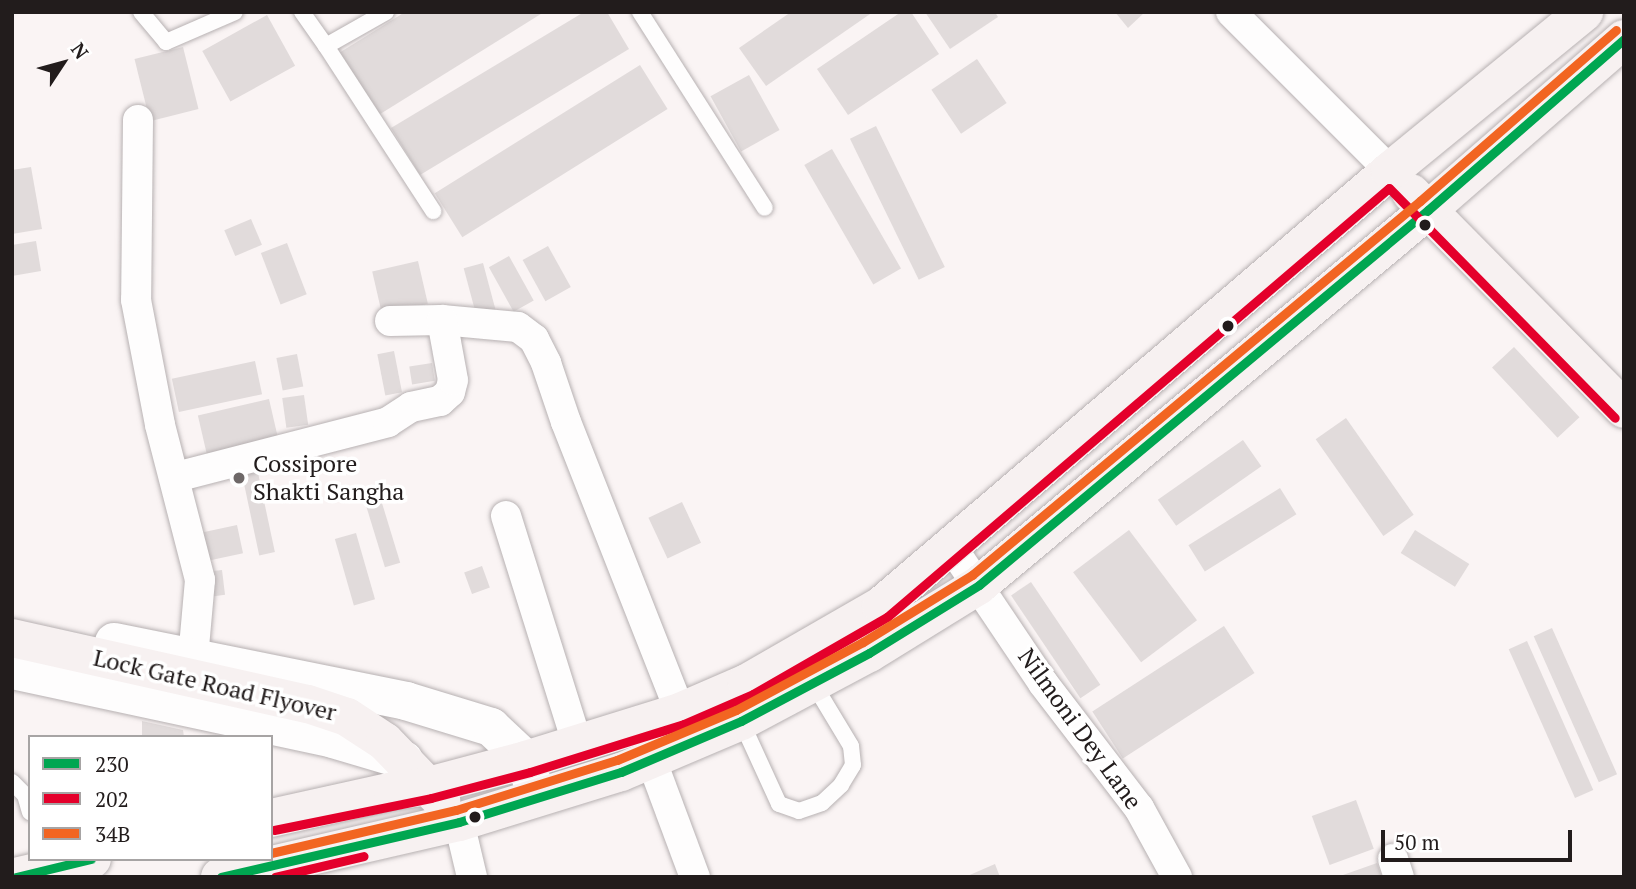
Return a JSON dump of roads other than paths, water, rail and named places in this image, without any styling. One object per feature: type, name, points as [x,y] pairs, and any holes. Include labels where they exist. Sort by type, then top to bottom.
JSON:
[{"type":"main road","points":[[273,818],[393,791],[416,773],[526,760],[680,712],[747,683],[880,606],[1390,171],[1584,12]]},
{"type":"main road","points":[[232,875],[459,822],[651,759],[741,721],[869,653],[979,584],[1428,209],[1624,38]]},
{"type":"main road","points":[[1390,171],[1624,409]]},
{"type":"main road","name":"Lock Gate Road Flyover","points":[[12,638],[308,704],[347,717],[369,729],[416,773],[459,822]]},
{"type":"main road","points":[[35,869],[81,861]]},
{"type":"street","points":[[1231,12],[1390,171]]},
{"type":"street","points":[[138,120],[136,300],[160,425],[176,477],[200,580],[192,658]]},
{"type":"street","points":[[176,477],[388,422],[411,407],[440,401],[450,392],[453,380],[442,320]]},
{"type":"street","points":[[390,321],[442,320],[518,327],[534,339],[546,363],[680,712]]},
{"type":"street","points":[[506,516],[577,742]]},
{"type":"street","name":"Nilmoni Dey Lane","points":[[951,546],[1043,683],[1139,808],[1177,877]]},
{"type":"street","points":[[12,622],[418,704],[491,727],[526,760],[537,798]]},
{"type":"street","points":[[12,670],[333,739],[416,773]]},
{"type":"street","points":[[651,759],[695,877]]},
{"type":"street","points":[[459,822],[472,877]]},
{"type":"lane","points":[[141,12],[166,43],[235,12]]},
{"type":"lane","points":[[302,12],[433,211]]},
{"type":"lane","points":[[326,46],[386,12]]},
{"type":"lane","points":[[640,12],[765,208]]},
{"type":"lane","points":[[741,721],[779,804],[799,811],[822,803],[841,785],[853,765],[851,746],[813,682]]},
{"type":"lane","points":[[12,782],[25,794],[28,805]]},
{"type":"place","name":"Cossipore Shakti Sangha","points":[[239,478]]}]
